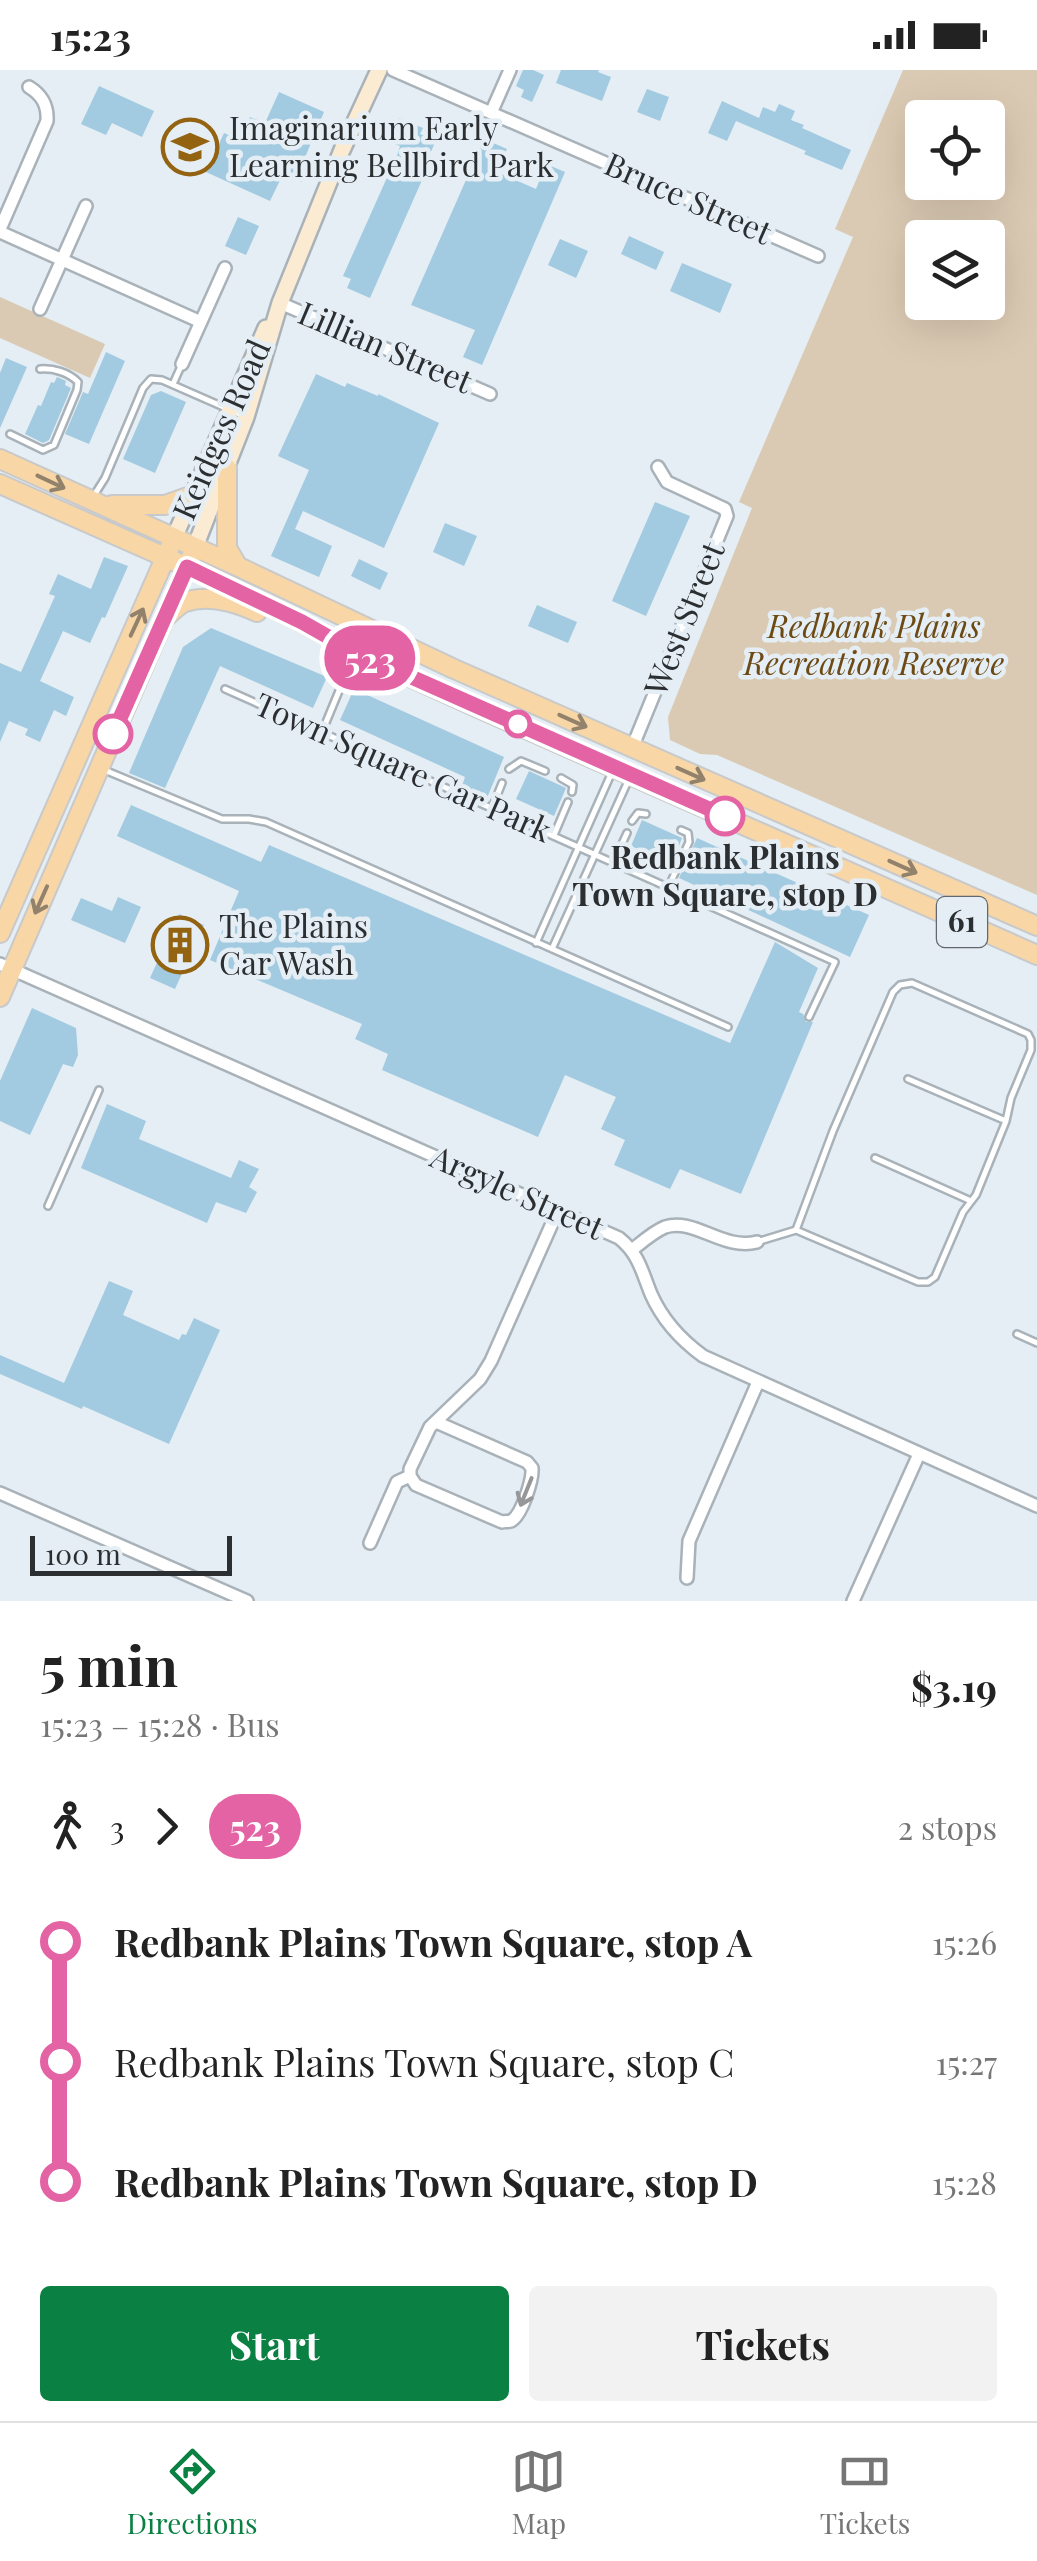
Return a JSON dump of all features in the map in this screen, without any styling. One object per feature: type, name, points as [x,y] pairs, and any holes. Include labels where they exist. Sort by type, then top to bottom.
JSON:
[{"type":"main road","points":[[0,458],[174,538]]},
{"type":"main road","points":[[227,468],[227,548],[239,567]]},
{"type":"main road","points":[[0,484],[187,567]]},
{"type":"main road","points":[[97,502],[165,505],[192,495]]},
{"type":"main road","name":"61","points":[[174,538],[452,668],[1037,926]]},
{"type":"main road","name":"Keidges Road","points":[[35,851],[174,538]]},
{"type":"main road","points":[[0,997],[6,966],[99,768],[195,547]]},
{"type":"main road","name":"61","points":[[187,567],[355,652],[1037,955]]},
{"type":"main road","name":"61","points":[[165,619],[181,604],[213,600],[240,604],[298,630],[333,638]]},
{"type":"main road","points":[[0,934],[35,851],[51,841],[80,777],[99,768]]},
{"type":"street","name":"Keidges Road","points":[[195,547],[246,417],[280,303],[379,70]]},
{"type":"street","name":"Bruce Street","points":[[393,70],[818,256]]},
{"type":"street","points":[[491,113],[510,70]]},
{"type":"street","points":[[29,87],[45,104],[46,121],[0,230],[201,322]]},
{"type":"street","points":[[40,309],[86,206]]},
{"type":"street","points":[[182,364],[225,268]]},
{"type":"street","name":"Keidges Road","points":[[174,538],[280,303]]},
{"type":"street","name":"Lillian Street","points":[[280,303],[490,394]]},
{"type":"street","name":"West Street","points":[[632,748],[727,516],[725,509],[668,482],[658,467]]},
{"type":"street","name":"Argyle Street","points":[[6,966],[619,1238],[641,1264],[659,1311],[703,1356],[1037,1506]]},
{"type":"street","points":[[436,1422],[527,1462],[532,1468],[532,1480],[516,1516],[502,1522],[416,1485],[410,1469],[422,1440],[436,1422],[480,1379],[491,1362],[558,1210]]},
{"type":"street","points":[[632,1250],[666,1227],[683,1225],[722,1241],[757,1242]]},
{"type":"street","points":[[687,1578],[690,1541],[758,1382]]},
{"type":"street","points":[[853,1601],[919,1454]]},
{"type":"street","points":[[370,1543],[396,1482],[410,1476]]},
{"type":"street","points":[[0,1493],[223,1596],[247,1601]]},
{"type":"lane","points":[[173,384],[182,364]]},
{"type":"lane","points":[[10,434],[43,450],[54,445],[78,382],[52,368],[40,369]]},
{"type":"lane","points":[[97,502],[147,382],[156,378],[173,384],[246,417]]},
{"type":"lane","points":[[322,732],[355,652]]},
{"type":"lane","name":"Town Square Car Park","points":[[225,689],[835,962],[809,1017]]},
{"type":"lane","points":[[623,770],[632,748]]},
{"type":"lane","points":[[552,949],[595,853],[632,748]]},
{"type":"lane","points":[[509,769],[520,761],[545,771]]},
{"type":"lane","points":[[99,768],[222,819],[266,822],[728,1027]]},
{"type":"lane","name":"Town Square Car Park","points":[[536,943],[580,846],[623,770]]},
{"type":"lane","points":[[561,778],[573,785],[572,792]]},
{"type":"lane","points":[[492,808],[502,784]]},
{"type":"lane","points":[[554,835],[568,802]]},
{"type":"lane","points":[[632,821],[638,813],[646,814]]},
{"type":"lane","points":[[669,886],[689,842],[688,834],[682,830]]},
{"type":"lane","points":[[614,861],[626,833]]},
{"type":"lane","points":[[757,1242],[796,1230],[918,1282],[935,1277],[963,1212],[976,1195],[1006,1121],[1031,1050],[1028,1034],[912,983],[900,985],[893,992],[833,1132],[796,1230]]},
{"type":"lane","points":[[908,1079],[1006,1121]]},
{"type":"lane","points":[[48,1206],[99,1090]]},
{"type":"lane","points":[[874,1158],[971,1200]]},
{"type":"lane","points":[[1017,1334],[1037,1343]]},
{"type":"green space","name":"Redbank Plains Recreation Reserve","points":[[903,70],[1037,70],[1037,895],[717,755],[700,754],[670,740],[668,717],[752,508],[739,502],[853,237],[835,229]]},
{"type":"green space","points":[[0,297],[105,344],[90,378],[0,338]]},
{"type":"building","points":[[523,70],[544,75],[532,102],[521,97],[524,90],[516,86]]},
{"type":"building","points":[[561,70],[599,70],[611,77],[602,101],[556,83]]},
{"type":"building","points":[[99,86],[154,111],[142,137],[112,123],[106,135],[81,124]]},
{"type":"building","points":[[647,89],[669,97],[660,121],[637,112]]},
{"type":"building","points":[[279,92],[324,112],[301,167],[308,170],[302,182],[283,174],[270,201],[206,172],[224,133],[240,140],[250,117],[265,123]]},
{"type":"building","points":[[722,101],[759,118],[763,107],[775,112],[779,104],[795,111],[791,120],[804,125],[802,128],[851,150],[842,170],[736,121],[727,141],[708,133]]},
{"type":"building","points":[[399,118],[423,128],[420,134],[436,140],[370,298],[347,288],[351,279],[343,276],[398,153],[400,146],[389,142]]},
{"type":"building","points":[[484,139],[507,149],[497,172],[536,189],[546,164],[565,172],[482,365],[463,357],[475,330],[411,305]]},
{"type":"building","points":[[238,217],[259,226],[246,255],[225,246]]},
{"type":"building","points":[[629,236],[664,252],[656,270],[621,254]]},
{"type":"building","points":[[560,239],[588,251],[576,278],[548,265]]},
{"type":"building","points":[[682,263],[732,284],[720,313],[670,291]]},
{"type":"building","points":[[106,352],[125,361],[89,444],[65,434]]},
{"type":"building","points":[[6,358],[27,367],[0,428],[0,373]]},
{"type":"building","points":[[316,374],[345,387],[347,383],[378,394],[439,423],[384,548],[303,511],[295,529],[332,546],[319,577],[271,556],[309,470],[278,456]]},
{"type":"building","points":[[57,377],[71,388],[49,440],[43,443],[25,434]]},
{"type":"building","points":[[161,391],[186,402],[155,473],[123,459],[151,395]]},
{"type":"building","points":[[655,502],[690,516],[646,616],[612,601]]},
{"type":"building","points":[[445,523],[477,536],[464,566],[433,552]]},
{"type":"building","points":[[104,557],[128,566],[105,618],[102,617],[90,643],[63,631],[40,681],[74,697],[66,716],[54,710],[40,742],[25,735],[28,729],[9,721],[0,742],[0,663],[21,672],[55,596],[49,594],[58,574],[91,589]]},
{"type":"building","points":[[359,559],[388,573],[380,590],[351,576]]},
{"type":"building","points":[[537,605],[577,622],[568,643],[528,626]]},
{"type":"building","points":[[211,628],[327,677],[313,708],[220,666],[165,788],[129,773],[183,647]]},
{"type":"building","points":[[354,689],[504,757],[487,798],[462,786],[465,777],[340,720]]},
{"type":"building","points":[[529,771],[566,788],[554,816],[516,799]]},
{"type":"building","points":[[131,805],[261,862],[269,845],[730,1043],[775,942],[818,968],[799,1012],[806,1022],[813,1022],[741,1194],[680,1169],[670,1189],[614,1165],[625,1140],[601,1129],[616,1097],[565,1075],[538,1137],[382,1070],[388,1054],[355,1039],[362,1024],[210,960],[239,891],[117,836]]},
{"type":"building","points":[[642,820],[682,838],[672,864],[631,846]]},
{"type":"building","points":[[697,838],[869,915],[850,957],[679,878]]},
{"type":"building","points":[[118,897],[141,907],[125,943],[71,920],[81,898],[112,911]]},
{"type":"building","name":"The Plains Car Wash","points":[[179,914],[204,925],[175,989],[150,978]]},
{"type":"building","points":[[32,1008],[76,1028],[78,1055],[73,1067],[63,1064],[30,1135],[0,1121],[0,1081]]},
{"type":"building","points":[[107,1104],[146,1121],[139,1139],[231,1178],[239,1160],[259,1169],[249,1187],[257,1192],[246,1213],[216,1202],[207,1223],[81,1168]]},
{"type":"building","points":[[109,1281],[133,1291],[123,1315],[179,1340],[194,1318],[220,1330],[169,1444],[0,1374],[0,1355],[64,1383]]},
{"type":"bus line","name":"523","points":[[113,734],[187,567],[355,652],[725,816]]},
{"type":"place","name":"Imaginarium Early Learning Bellbird Park","points":[[190,147]]},
{"type":"place","name":"Redbank Plains Town Square, stop D","points":[[725,816]]},
{"type":"place","name":"The Plains Car Wash","points":[[180,945]]}]
